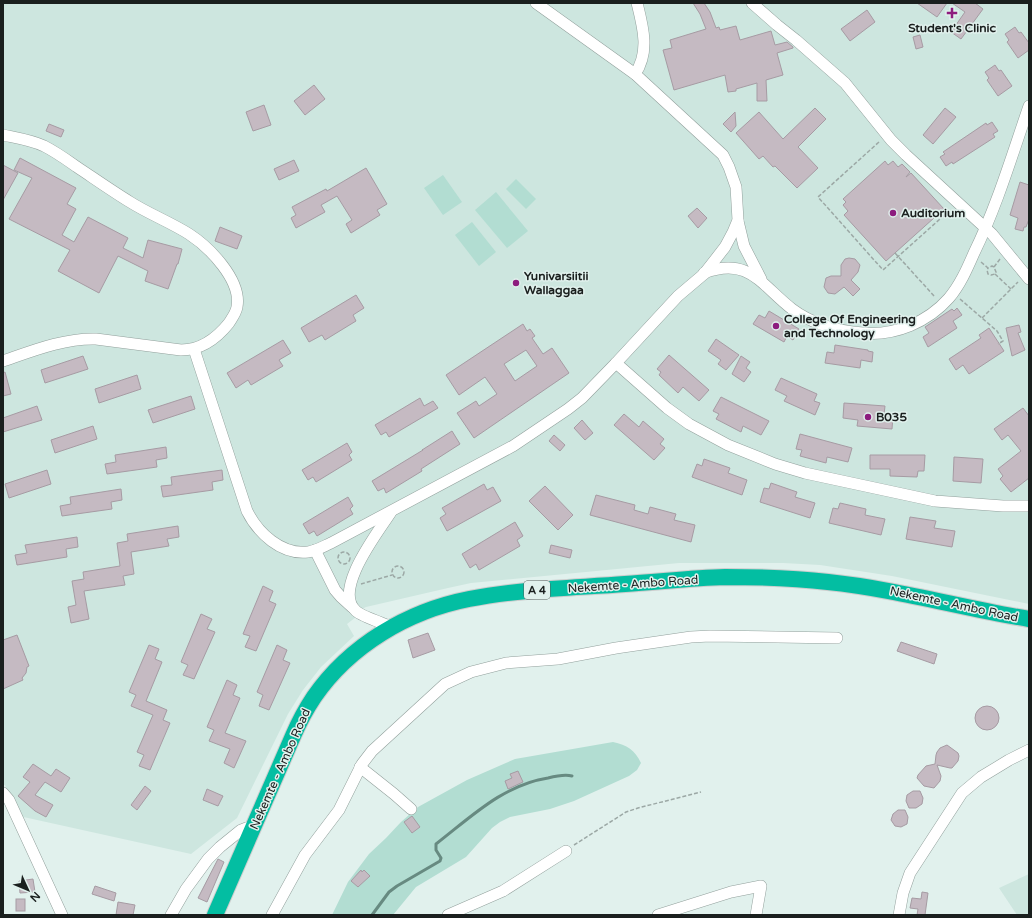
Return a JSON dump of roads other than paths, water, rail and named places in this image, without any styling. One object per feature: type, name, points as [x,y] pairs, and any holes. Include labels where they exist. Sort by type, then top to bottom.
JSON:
[{"type":"highway","name":"Nekemte - Ambo Road","points":[[215,915],[300,722],[314,697],[329,677],[345,661],[374,638],[404,621],[438,607],[483,597],[539,590],[723,577],[772,577],[848,584],[896,592],[1029,620]]},
{"type":"street","points":[[536,3],[635,74],[712,145],[726,160],[735,181],[738,220],[744,246],[761,280]]},
{"type":"street","points":[[635,74],[642,60],[644,42],[637,3]]},
{"type":"street","points":[[752,3],[845,83],[887,135],[906,155],[992,234],[1027,277]]},
{"type":"street","points":[[704,274],[719,268],[732,268],[751,274],[761,280],[788,306],[806,318],[836,329],[860,333],[879,333],[906,327],[923,319],[942,305],[963,277],[986,228],[1029,106]]},
{"type":"street","points":[[3,135],[29,141],[45,147],[131,203],[189,234],[214,255],[223,266],[231,279],[236,296],[237,307],[230,320],[219,334],[210,341],[194,349],[181,350],[86,338],[36,349],[3,362]]},
{"type":"street","points":[[194,349],[247,511],[254,525],[268,538],[283,548],[301,552],[315,550],[391,512],[513,446],[550,422],[582,398],[674,300],[704,274],[725,248],[738,220]]},
{"type":"street","points":[[616,363],[667,408],[712,438],[775,464],[805,473],[923,499],[952,503],[1027,508]]},
{"type":"street","points":[[352,607],[349,597],[350,587],[358,564],[391,512]]},
{"type":"street","points":[[315,550],[335,590],[341,597],[356,612],[392,628]]},
{"type":"street","points":[[272,915],[305,855],[339,810],[360,767],[372,751],[445,684],[457,677],[480,668],[514,662],[573,658],[616,648],[701,636],[837,638]]},
{"type":"street","points":[[899,915],[903,893],[910,873],[962,793],[981,777],[1029,750]]},
{"type":"street","points":[[360,767],[411,809]]},
{"type":"street","points":[[3,793],[9,800],[62,915]]},
{"type":"street","points":[[172,915],[192,880],[214,852],[242,830],[253,827]]},
{"type":"street","points":[[448,915],[503,891],[566,851]]},
{"type":"street","points":[[658,915],[731,892],[761,886],[756,915]]},
{"type":"waterway","points":[[372,915],[389,892],[440,861],[441,858],[436,850],[436,844],[475,813],[516,787],[560,776],[572,776]]},
{"type":"place","name":"Student's Clinic","points":[[952,13]]},
{"type":"place","name":"Auditorium","points":[[893,213]]},
{"type":"place","name":"Yunivarsiitii Wallaggaa","points":[[516,283]]},
{"type":"place","name":"College Of Engineering and Technology","points":[[776,326]]},
{"type":"place","name":"B035","points":[[868,417]]}]
